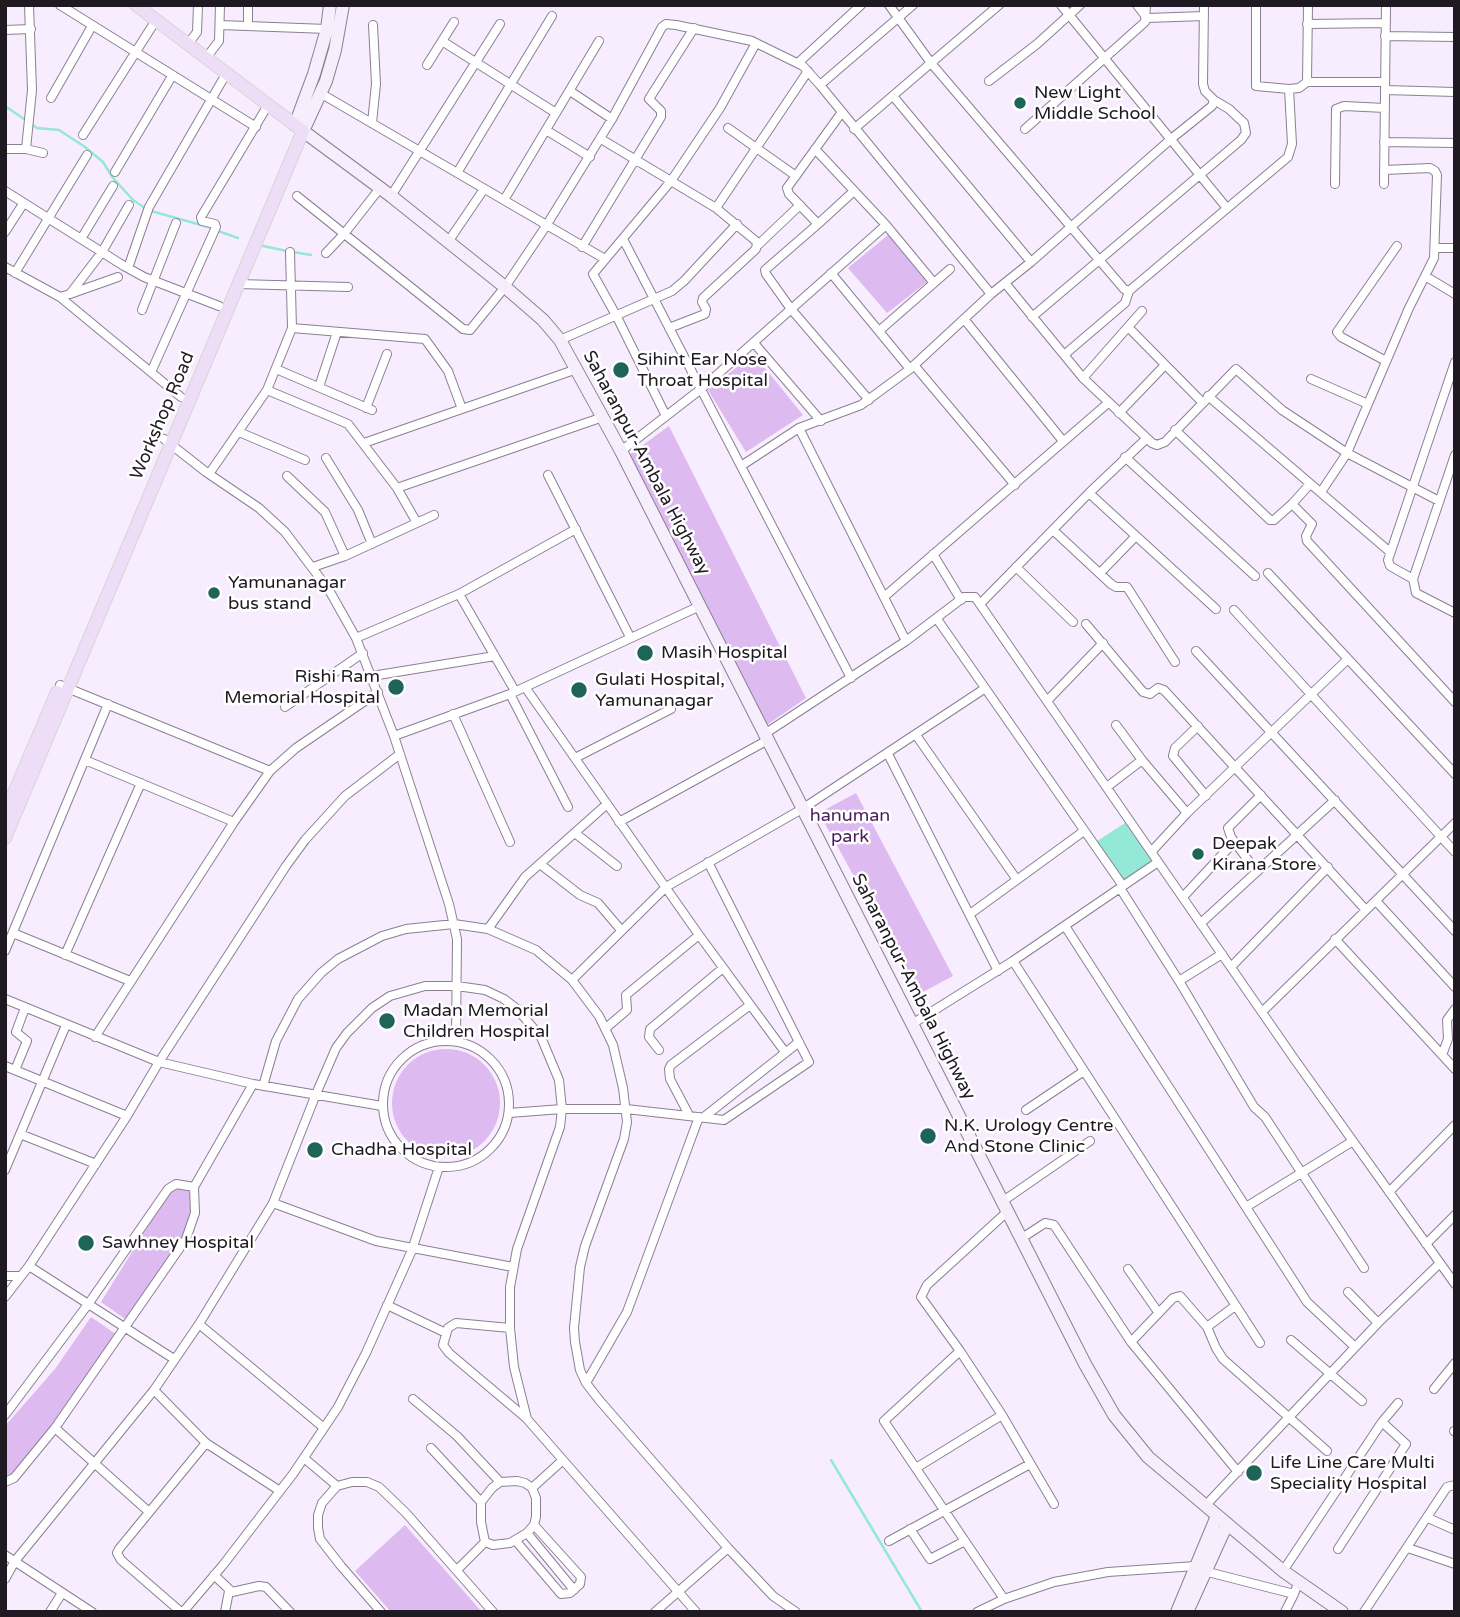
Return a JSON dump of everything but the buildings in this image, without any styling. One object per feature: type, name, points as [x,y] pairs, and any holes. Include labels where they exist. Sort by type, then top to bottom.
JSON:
[{"type":"main road","name":"Workshop Road","points":[[5,838],[64,687],[167,441],[237,284],[299,128],[327,29],[330,5]]},
{"type":"main road","name":"Workshop Road","points":[[167,441],[181,397],[219,306],[299,128],[320,93],[335,50],[343,5]]},
{"type":"main road","name":"Saharanpur-Ambala Highway","points":[[139,6],[391,196],[505,287],[543,320],[560,340],[701,606],[765,738],[1085,1364],[1114,1415],[1148,1457],[1283,1571],[1296,1588],[1342,1612]]},
{"type":"main road","name":"Workshop Road","points":[[5,814],[64,687]]},
{"type":"main road","points":[[1177,1612],[1222,1520]]},
{"type":"main road","points":[[1187,1612],[1200,1569]]},
{"type":"street","points":[[26,149],[32,90],[29,5]]},
{"type":"street","points":[[61,5],[256,127]]},
{"type":"street","points":[[188,44],[197,32],[198,5]]},
{"type":"street","points":[[205,58],[219,41],[220,5]]},
{"type":"street","points":[[247,26],[248,5]]},
{"type":"street","points":[[798,63],[861,5]]},
{"type":"street","points":[[889,5],[931,63],[1124,289],[1129,291]]},
{"type":"street","points":[[820,85],[913,5]]},
{"type":"street","points":[[855,129],[999,5]]},
{"type":"street","points":[[1061,5],[1226,207]]},
{"type":"street","points":[[989,81],[1037,44],[1080,5]]},
{"type":"street","points":[[1137,5],[1147,18]]},
{"type":"street","points":[[1146,5],[1147,18]]},
{"type":"street","points":[[1032,317],[1246,133],[1245,126],[1238,117],[1214,100],[1204,88],[1205,5]]},
{"type":"street","points":[[1256,5],[1256,86],[1289,89],[1299,88],[1307,82],[1455,92]]},
{"type":"street","points":[[1307,82],[1308,5]]},
{"type":"street","points":[[1384,184],[1386,5]]},
{"type":"street","points":[[457,173],[552,16]]},
{"type":"street","points":[[1025,129],[1147,18],[1204,16]]},
{"type":"street","points":[[83,135],[156,20]]},
{"type":"street","points":[[427,65],[454,22]]},
{"type":"street","points":[[1307,24],[1386,23]]},
{"type":"street","points":[[220,24],[327,29]]},
{"type":"street","points":[[391,196],[500,24]]},
{"type":"street","points":[[297,196],[466,330],[472,328],[505,287],[546,226],[601,139],[666,24],[756,43],[798,63],[808,71],[991,294]]},
{"type":"street","points":[[372,123],[376,84],[373,25]]},
{"type":"street","points":[[51,98],[92,26]]},
{"type":"street","points":[[582,247],[661,117],[661,111],[649,99],[694,28]]},
{"type":"street","points":[[5,30],[31,29]]},
{"type":"street","points":[[1385,36],[1455,37]]},
{"type":"street","points":[[442,41],[556,113]]},
{"type":"street","points":[[504,201],[599,41]]},
{"type":"street","points":[[666,416],[593,274],[671,181],[720,108],[756,43]]},
{"type":"street","points":[[716,208],[808,71]]},
{"type":"street","points":[[128,268],[148,210],[226,74]]},
{"type":"street","points":[[115,172],[172,76]]},
{"type":"street","points":[[1064,355],[1125,303],[1129,291],[1290,154],[1292,139],[1289,89]]},
{"type":"street","points":[[569,90],[612,119]]},
{"type":"street","points":[[320,93],[605,259]]},
{"type":"street","points":[[893,96],[1031,262]]},
{"type":"street","points":[[741,466],[799,428],[854,409],[912,367],[991,294],[1212,106],[1214,100]]},
{"type":"street","points":[[152,370],[215,230],[215,224],[202,221],[201,217],[268,105]]},
{"type":"street","points":[[1335,184],[1336,109],[1344,106],[1385,108]]},
{"type":"street","points":[[818,225],[787,191],[788,186],[842,112]]},
{"type":"street","points":[[729,128],[796,176]]},
{"type":"street","points":[[546,130],[590,157]]},
{"type":"street","points":[[601,139],[716,208],[755,238],[758,245]]},
{"type":"street","points":[[1384,142],[1455,143]]},
{"type":"street","points":[[5,149],[26,149],[43,153]]},
{"type":"street","points":[[815,149],[886,225],[934,283]]},
{"type":"street","points":[[15,273],[88,155]]},
{"type":"street","points":[[1321,492],[1347,453],[1385,361],[1434,258],[1436,248],[1435,171],[1430,168],[1384,170]]},
{"type":"street","points":[[81,239],[113,186]]},
{"type":"street","points":[[326,253],[380,188]]},
{"type":"street","points":[[448,242],[484,189]]},
{"type":"street","points":[[5,191],[128,268],[219,306]]},
{"type":"street","points":[[854,191],[818,225],[767,265],[765,270],[791,309],[869,400]]},
{"type":"street","points":[[5,232],[23,204]]},
{"type":"street","points":[[71,294],[102,252],[129,205]]},
{"type":"street","points":[[669,328],[705,314],[703,298],[800,205]]},
{"type":"street","points":[[142,310],[176,223]]},
{"type":"street","points":[[560,340],[672,291],[737,224]]},
{"type":"street","points":[[621,451],[701,389],[886,225]]},
{"type":"street","points":[[623,239],[851,678]]},
{"type":"street","points":[[1385,361],[1341,337],[1337,332],[1396,246]]},
{"type":"street","points":[[1436,248],[1455,248]]},
{"type":"street","points":[[209,474],[267,390],[292,328],[290,252]]},
{"type":"street","points":[[5,267],[60,296],[152,370],[181,397]]},
{"type":"street","points":[[879,331],[950,269]]},
{"type":"street","points":[[831,273],[1015,485]]},
{"type":"street","points":[[1425,276],[1455,294]]},
{"type":"street","points":[[60,296],[118,277]]},
{"type":"street","points":[[1005,283],[1083,378],[1146,439],[1160,444],[1236,369],[1283,410],[1347,453],[1439,501]]},
{"type":"street","points":[[237,284],[348,287]]},
{"type":"street","points":[[1442,286],[1455,286]]},
{"type":"street","points":[[1083,378],[1142,312]]},
{"type":"street","points":[[964,319],[1063,441]]},
{"type":"street","points":[[1128,327],[1164,365],[1321,492],[1390,552]]},
{"type":"street","points":[[292,328],[425,339],[448,371],[462,409]]},
{"type":"street","points":[[319,387],[337,332]]},
{"type":"street","points":[[754,343],[821,421]]},
{"type":"street","points":[[276,369],[369,409],[387,354]]},
{"type":"street","points":[[1413,579],[1388,565],[1390,552],[1455,362]]},
{"type":"street","points":[[1119,413],[1164,365]]},
{"type":"street","points":[[364,443],[577,369]]},
{"type":"street","points":[[1311,379],[1368,404]]},
{"type":"street","points":[[267,390],[348,424],[397,488],[417,523]]},
{"type":"street","points":[[884,597],[1108,403]]},
{"type":"street","points":[[397,488],[603,417]]},
{"type":"street","points":[[799,428],[906,641]]},
{"type":"street","points":[[1175,430],[1270,520],[1274,520],[1292,504],[1310,484]]},
{"type":"street","points":[[239,432],[305,460]]},
{"type":"street","points":[[981,603],[1146,439]]},
{"type":"street","points":[[167,441],[272,519],[313,567],[356,638],[394,736],[454,924],[457,939],[456,1040]]},
{"type":"street","points":[[1455,455],[1413,579],[1416,593],[1455,613]]},
{"type":"street","points":[[1125,457],[1255,576]]},
{"type":"street","points":[[326,458],[358,510],[372,544]]},
{"type":"street","points":[[548,475],[630,638]]},
{"type":"street","points":[[287,476],[325,512],[345,556]]},
{"type":"street","points":[[1089,493],[1216,608]]},
{"type":"street","points":[[1292,504],[1312,524],[1306,536],[1307,541],[1455,702]]},
{"type":"street","points":[[313,567],[345,556],[434,515]]},
{"type":"street","points":[[356,638],[459,594],[576,529]]},
{"type":"street","points":[[1053,530],[1115,587],[1127,587],[1175,662]]},
{"type":"street","points":[[1100,573],[1135,537]]},
{"type":"street","points":[[933,554],[961,600]]},
{"type":"street","points":[[1016,568],[1073,622]]},
{"type":"street","points":[[1268,573],[1455,774]]},
{"type":"street","points":[[459,594],[495,656],[568,807]]},
{"type":"street","points":[[620,822],[765,738],[961,600],[973,596],[981,603],[1262,1012],[1455,1284]]},
{"type":"street","points":[[394,736],[525,687],[701,606]]},
{"type":"street","points":[[1234,610],[1455,852]]},
{"type":"street","points":[[937,619],[1121,887],[1250,1096],[1254,1107],[1265,1117],[1364,1268]]},
{"type":"street","points":[[1086,624],[1143,692],[1150,694],[1158,688],[1164,690],[1365,909]]},
{"type":"street","points":[[1047,701],[1103,643]]},
{"type":"street","points":[[1196,651],[1455,931]]},
{"type":"street","points":[[285,707],[363,653]]},
{"type":"street","points":[[372,676],[495,656]]},
{"type":"street","points":[[1152,851],[1187,813],[1348,659]]},
{"type":"street","points":[[64,687],[270,771]]},
{"type":"street","points":[[525,687],[699,935],[785,1052]]},
{"type":"street","points":[[572,980],[666,887],[802,809],[984,689]]},
{"type":"street","points":[[94,1037],[270,771],[305,741],[378,692]]},
{"type":"street","points":[[5,951],[108,704]]},
{"type":"street","points":[[575,758],[671,709]]},
{"type":"street","points":[[453,714],[510,842]]},
{"type":"street","points":[[1116,725],[1187,813]]},
{"type":"street","points":[[1198,726],[1175,748],[1172,756],[1206,796]]},
{"type":"street","points":[[916,735],[1017,880]]},
{"type":"street","points":[[5,1297],[29,1266],[96,1164],[248,923],[305,839],[345,796],[400,754]]},
{"type":"street","points":[[888,754],[998,971]]},
{"type":"street","points":[[85,760],[234,822]]},
{"type":"street","points":[[1107,787],[1142,760]]},
{"type":"street","points":[[65,955],[141,783]]},
{"type":"street","points":[[1256,872],[1234,842],[1228,828],[1261,795]]},
{"type":"street","points":[[1201,923],[1335,800]]},
{"type":"street","points":[[488,929],[519,885],[607,804]]},
{"type":"street","points":[[1262,1012],[1455,823]]},
{"type":"street","points":[[970,914],[1084,831]]},
{"type":"street","points":[[575,833],[617,866]]},
{"type":"street","points":[[1183,897],[1234,842]]},
{"type":"street","points":[[509,1114],[562,1109],[626,1109],[724,1120],[807,1064],[809,1060],[708,862]]},
{"type":"street","points":[[912,1024],[998,971],[1158,862]]},
{"type":"street","points":[[540,864],[580,895],[598,903],[621,930]]},
{"type":"street","points":[[1231,967],[1328,867]]},
{"type":"street","points":[[1376,901],[1455,987]]},
{"type":"street","points":[[262,1086],[276,1041],[290,1012],[321,973],[353,949],[382,936],[406,929],[454,924],[488,929],[536,950],[572,980],[606,1028],[617,1058],[626,1109],[624,1139],[580,1267],[575,1342],[580,1370],[586,1383],[728,1548],[773,1595],[796,1612]]},
{"type":"street","points":[[1065,926],[1307,1302],[1355,1347]]},
{"type":"street","points":[[13,933],[131,981]]},
{"type":"street","points":[[606,1028],[627,1010],[626,995],[699,935]]},
{"type":"street","points":[[1335,939],[1455,1069]]},
{"type":"street","points":[[1179,981],[1222,954]]},
{"type":"street","points":[[1013,961],[1260,1343]]},
{"type":"street","points":[[659,1050],[648,1034],[650,1029],[723,968]]},
{"type":"street","points":[[5,1578],[15,1561],[154,1390],[199,1324],[273,1203],[336,1048],[357,1021],[372,1008],[390,996],[425,986],[457,986],[485,990],[504,999],[527,1018],[541,1037],[559,1080],[562,1109],[559,1127],[513,1267],[510,1328],[517,1383],[527,1419]]},
{"type":"street","points":[[5,999],[159,1062],[262,1086],[382,1106]]},
{"type":"street","points":[[697,1116],[670,1079],[669,1069],[750,1005]]},
{"type":"street","points":[[15,1070],[27,1041],[16,1032],[25,1008]]},
{"type":"street","points":[[1442,1055],[1448,1039],[1447,1020],[1455,1009]]},
{"type":"street","points":[[5,1170],[66,1025]]},
{"type":"street","points":[[437,1040],[456,1040],[475,1047],[491,1058],[502,1074],[509,1094],[509,1114],[503,1132],[492,1148],[477,1160],[458,1166],[439,1167],[414,1158],[394,1140],[386,1124],[382,1106],[384,1087],[391,1070],[419,1045],[437,1040]]},
{"type":"street","points":[[586,1383],[626,1312],[697,1116],[799,1042]]},
{"type":"street","points":[[5,1066],[127,1116]]},
{"type":"street","points":[[1026,1110],[1084,1071]]},
{"type":"street","points":[[5,1482],[14,1478],[55,1428],[190,1232],[195,1213],[194,1187],[253,1084]]},
{"type":"street","points":[[1389,1192],[1455,1125]]},
{"type":"street","points":[[20,1134],[96,1164]]},
{"type":"street","points":[[1054,1504],[1002,1415],[920,1297],[923,1290],[1006,1206],[1090,1140]]},
{"type":"street","points":[[1246,1207],[1353,1141]]},
{"type":"street","points":[[206,1443],[119,1549],[118,1557],[182,1612],[214,1575],[304,1458],[350,1386],[412,1250],[439,1167]]},
{"type":"street","points":[[5,1415],[89,1303],[168,1189],[176,1184],[194,1187]]},
{"type":"street","points":[[273,1203],[355,1234],[412,1250],[513,1267]]},
{"type":"street","points":[[1426,1244],[1455,1215]]},
{"type":"street","points":[[1022,1238],[1045,1223],[1054,1226],[1131,1342],[1238,1472]]},
{"type":"street","points":[[1205,1506],[1378,1323],[1440,1263]]},
{"type":"street","points":[[29,1266],[174,1359]]},
{"type":"street","points":[[1128,1269],[1158,1312]]},
{"type":"street","points":[[5,1276],[21,1276]]},
{"type":"street","points":[[1348,1292],[1378,1323]]},
{"type":"street","points":[[1131,1342],[1158,1312],[1173,1298],[1180,1296],[1207,1327],[1223,1359],[1327,1451]]},
{"type":"street","points":[[387,1305],[446,1333]]},
{"type":"street","points":[[1207,1327],[1235,1306]]},
{"type":"street","points":[[510,1328],[460,1323],[451,1325],[443,1345],[527,1419],[696,1612]]},
{"type":"street","points":[[199,1324],[324,1428]]},
{"type":"street","points":[[1291,1340],[1362,1402]]},
{"type":"street","points":[[960,1351],[884,1420],[1004,1599]]},
{"type":"street","points":[[1434,1389],[1455,1363]]},
{"type":"street","points":[[154,1390],[206,1443],[280,1490]]},
{"type":"street","points":[[413,1399],[457,1436],[500,1482]]},
{"type":"street","points":[[1283,1571],[1382,1422],[1398,1403]]},
{"type":"street","points":[[916,1468],[1002,1415]]},
{"type":"street","points":[[1338,1549],[1406,1444],[1382,1422]]},
{"type":"street","points":[[55,1428],[149,1512]]},
{"type":"street","points":[[431,1448],[481,1502]]},
{"type":"street","points":[[304,1458],[337,1486]]},
{"type":"street","points":[[532,1488],[563,1460]]},
{"type":"street","points":[[889,1541],[1030,1464]]},
{"type":"street","points":[[517,1481],[532,1488],[536,1498],[534,1525],[527,1533],[501,1545],[485,1542],[481,1502],[492,1488],[500,1482],[517,1481]]},
{"type":"street","points":[[381,1612],[320,1539],[318,1515],[322,1503],[337,1486],[367,1482],[379,1487],[406,1513],[493,1612]]},
{"type":"street","points":[[1364,1612],[1447,1487],[1455,1485]]},
{"type":"street","points":[[1428,1518],[1455,1530]]},
{"type":"street","points":[[515,1540],[561,1594],[567,1595],[574,1590],[580,1584],[581,1577],[534,1525]]},
{"type":"street","points":[[910,1529],[930,1559],[965,1541]]},
{"type":"street","points":[[527,1533],[574,1590]]},
{"type":"street","points":[[457,1570],[485,1542]]},
{"type":"street","points":[[655,1612],[728,1548]]},
{"type":"street","points":[[1408,1548],[1455,1564]]},
{"type":"street","points":[[5,1555],[92,1612]]},
{"type":"street","points":[[977,1612],[1004,1599],[1054,1582],[1095,1574],[1200,1569],[1296,1588],[1285,1612]]},
{"type":"street","points":[[214,1575],[229,1591],[262,1586],[271,1591],[290,1612]]},
{"type":"street","points":[[225,1612],[229,1591]]},
{"type":"street","points":[[50,1612],[62,1592]]},
{"type":"green space","points":[[888,235],[927,282],[887,313],[848,268]]},
{"type":"green space","points":[[751,356],[756,357],[803,415],[746,452],[708,390]]},
{"type":"green space","points":[[669,426],[806,698],[764,727],[629,455]]},
{"type":"green space","name":"hanuman park","points":[[856,793],[953,976],[919,994],[819,813]]},
{"type":"green space","points":[[446,1049],[467,1053],[484,1065],[496,1082],[500,1103],[496,1124],[484,1141],[467,1153],[446,1157],[425,1153],[408,1141],[396,1124],[392,1103],[396,1082],[408,1065],[425,1053]]},
{"type":"green space","points":[[179,1188],[192,1190],[193,1202],[184,1233],[128,1321],[101,1302],[168,1194]]},
{"type":"green space","points":[[91,1317],[120,1337],[38,1444],[10,1475],[5,1475],[5,1426],[55,1369]]},
{"type":"green space","points":[[405,1525],[482,1612],[391,1612],[355,1571]]},
{"type":"shaded area","points":[[1128,821],[1155,859],[1122,881],[1094,843]]},
{"type":"waterway","points":[[5,106],[37,128],[59,130],[85,147],[103,162],[133,200],[145,208]]},
{"type":"waterway","points":[[151,211],[212,228]]},
{"type":"waterway","points":[[218,231],[238,238]]},
{"type":"waterway","points":[[263,246],[287,251]]},
{"type":"waterway","points":[[293,252],[311,255]]},
{"type":"waterway","points":[[831,1460],[922,1612]]},
{"type":"place","name":"New Light Middle School","points":[[1020,103]]},
{"type":"place","name":"Sihint Ear Nose Throat Hospital","points":[[621,370]]},
{"type":"place","name":"Yamunanagar bus stand","points":[[214,593]]},
{"type":"place","name":"Masih Hospital","points":[[645,653]]},
{"type":"place","name":"Rishi Ram Memorial Hospital","points":[[396,687]]},
{"type":"place","name":"Gulati Hospital, Yamunanagar","points":[[579,690]]},
{"type":"place","name":"Deepak Kirana Store","points":[[1198,854]]},
{"type":"place","name":"Madan Memorial Children Hospital","points":[[387,1021]]},
{"type":"place","name":"N.K. Urology Centre And Stone Clinic","points":[[928,1136]]},
{"type":"place","name":"Chadha Hospital","points":[[315,1150]]},
{"type":"place","name":"Sawhney Hospital","points":[[86,1243]]},
{"type":"place","name":"Life Line Care Multi Speciality Hospital","points":[[1254,1473]]}]
